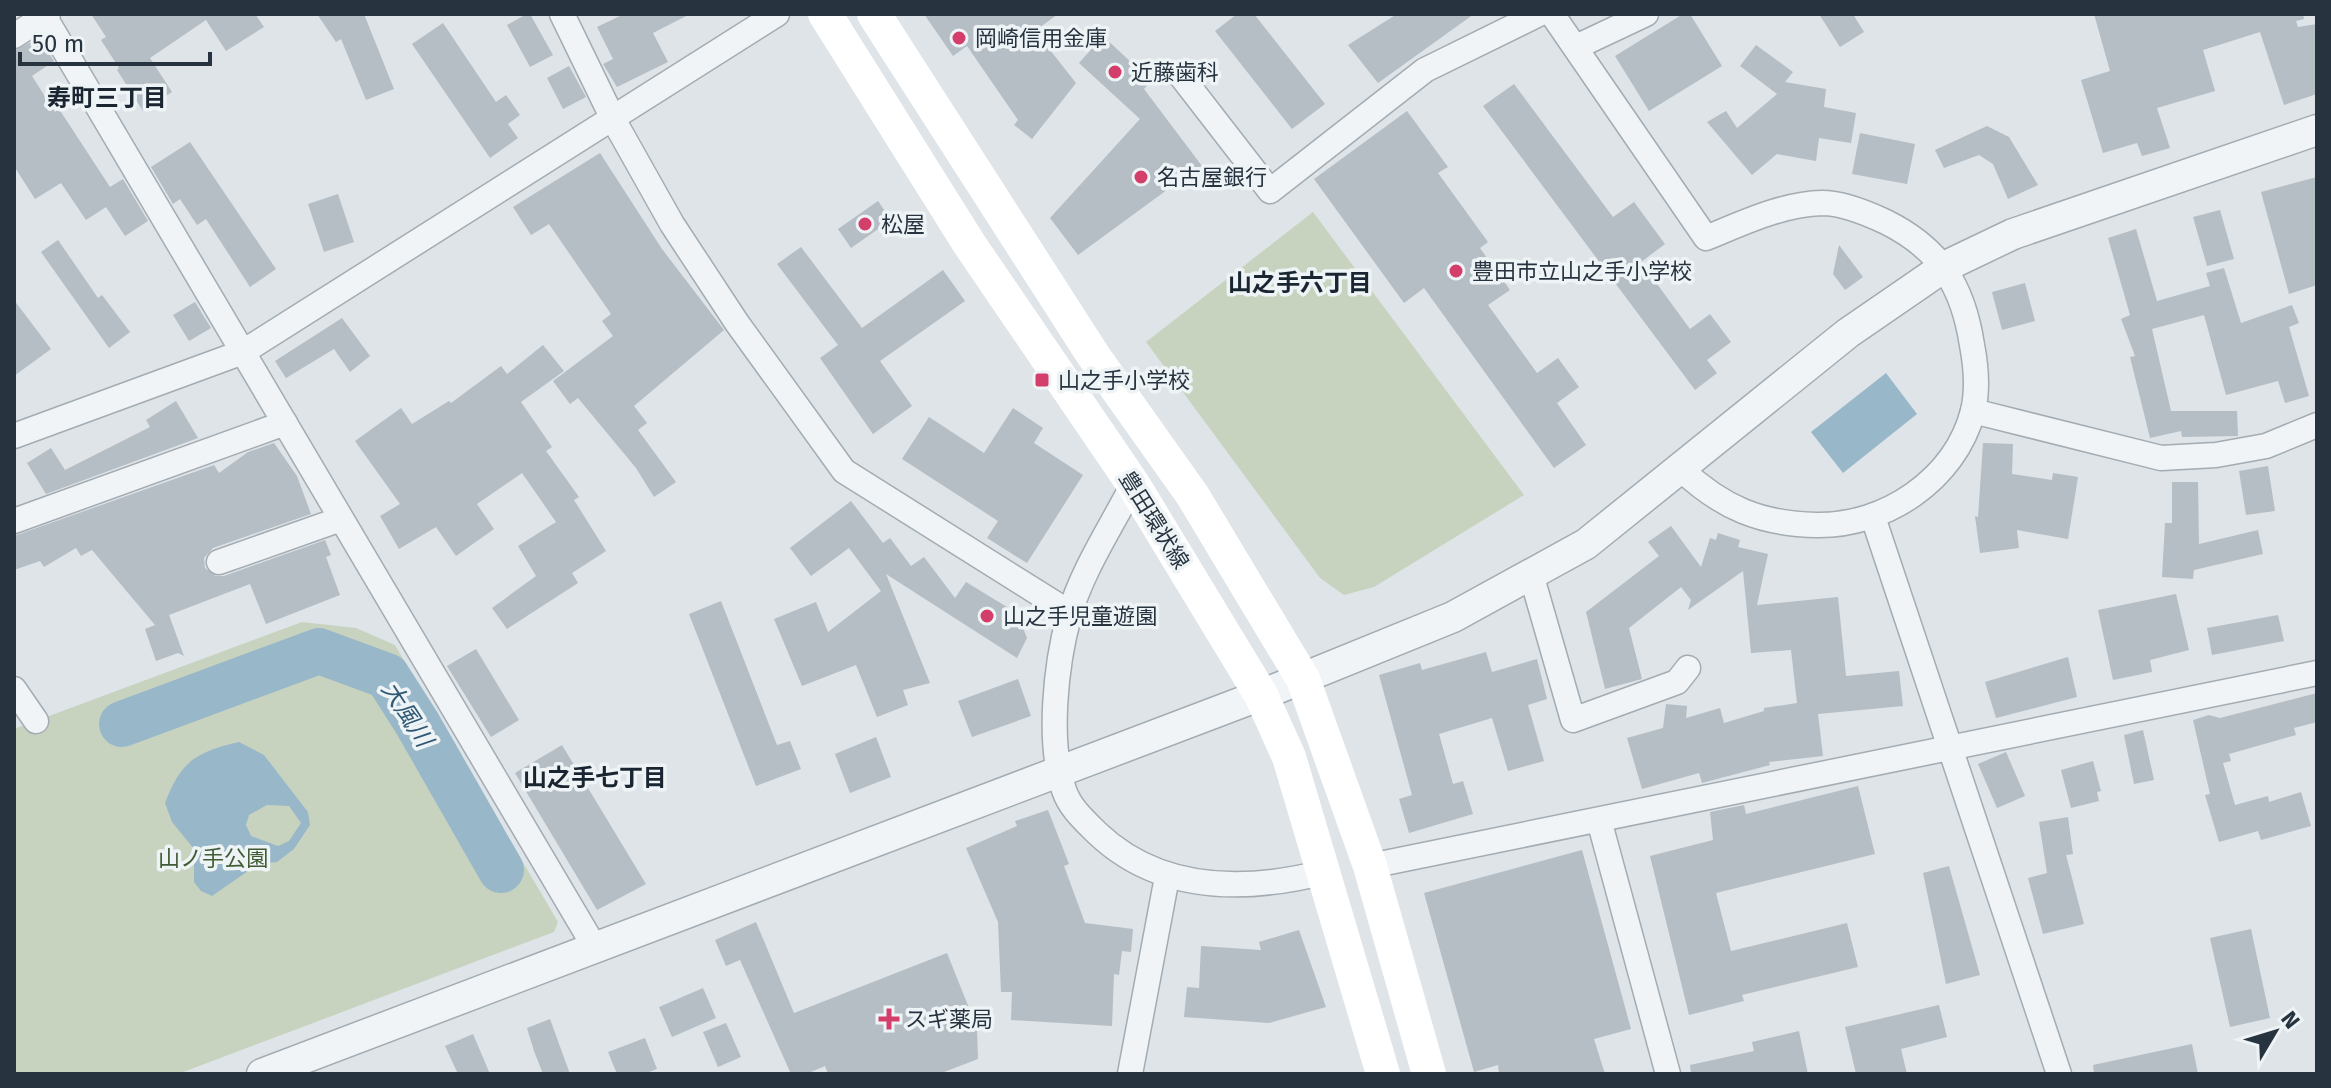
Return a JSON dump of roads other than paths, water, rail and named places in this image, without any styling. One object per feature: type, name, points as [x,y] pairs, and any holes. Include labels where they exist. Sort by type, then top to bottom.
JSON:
[{"type":"main road","name":"豊田環状線","points":[[825,14],[970,245],[1133,484],[1261,695],[1289,757],[1383,1074]]},
{"type":"main road","name":"豊田環状線","points":[[874,14],[1093,355],[1193,496],[1303,679],[1370,866],[1429,1074]]},
{"type":"street","points":[[562,14],[613,119],[672,224],[737,323],[844,471],[1070,613]]},
{"type":"street","points":[[14,436],[243,352],[777,14]]},
{"type":"street","points":[[1181,76],[1270,191],[1425,70],[1539,14]]},
{"type":"street","points":[[1552,14],[1706,238],[1760,216],[1798,205],[1825,203],[1850,208],[1899,229],[1922,245],[1944,267],[1959,290],[1967,313],[1975,360],[1973,411],[1953,450],[1931,479],[1903,502],[1873,517],[1823,525],[1768,521],[1726,505],[1681,469]]},
{"type":"street","points":[[1576,47],[1646,14]]},
{"type":"street","points":[[14,36],[45,15],[594,946]]},
{"type":"street","points":[[262,1074],[1303,679],[1453,617],[1586,544],[1848,333],[1944,267],[2013,234],[2317,130]]},
{"type":"street","points":[[1973,411],[2161,458],[2216,455],[2266,446],[2317,425]]},
{"type":"street","points":[[14,521],[285,423]]},
{"type":"street","points":[[1133,484],[1070,613],[1057,674],[1058,770],[1065,793],[1078,814],[1127,856],[1167,877],[1206,885],[1265,882],[1325,872]]},
{"type":"street","points":[[1873,517],[2059,1074]]},
{"type":"street","points":[[219,562],[341,519]]},
{"type":"street","points":[[1531,574],[1573,720],[1677,682],[1688,668]]},
{"type":"street","points":[[1370,866],[2317,673]]},
{"type":"street","points":[[14,689],[36,721]]},
{"type":"street","points":[[1599,820],[1668,1074]]},
{"type":"street","points":[[1130,1074],[1167,877]]},
{"type":"water","points":[[1886,373],[1917,414],[1843,473],[1811,432]]},
{"type":"water","points":[[239,742],[264,755],[308,812],[310,825],[294,849],[277,862],[258,864],[212,896],[201,891],[194,882],[194,849],[172,822],[165,803],[177,777],[192,760]],"holes":[[[267,805],[289,806],[301,823],[289,841],[278,846],[251,836],[246,825],[249,815]]]},
{"type":"waterway","name":"大風川","points":[[122,724],[319,651],[387,676],[501,870]]},
{"type":"place","name":"岡崎信用金庫","points":[[959,38]]},
{"type":"place","name":"近藤歯科","points":[[1115,72]]},
{"type":"place","name":"名古屋銀行","points":[[1141,177]]},
{"type":"place","name":"松屋","points":[[865,224]]},
{"type":"place","name":"豊田市立山之手小学校","points":[[1456,271]]},
{"type":"place","name":"山之手小学校","points":[[1042,380]]},
{"type":"place","name":"山之手児童遊園","points":[[987,616]]},
{"type":"place","name":"スギ薬局","points":[[889,1019]]},
{"type":"district","name":"寿町三丁目","points":[[107,98]]},
{"type":"district","name":"山之手六丁目","points":[[1300,283]]},
{"type":"district","name":"山之手七丁目","points":[[595,778]]},
{"type":"park label","name":"山ノ手公園","points":[[213,858]]}]
